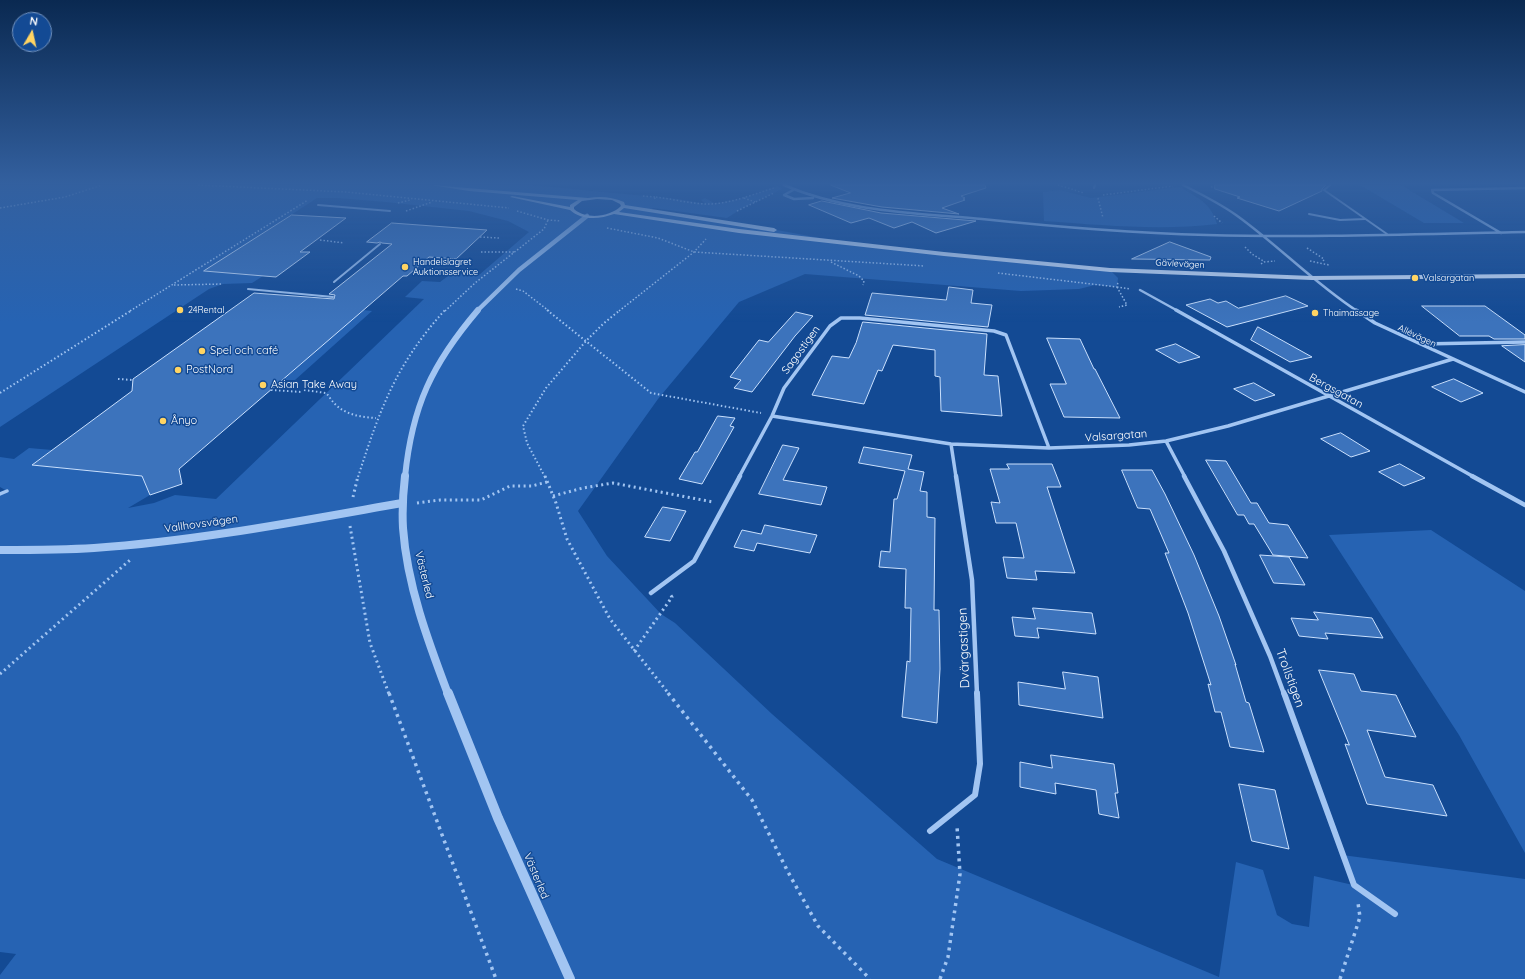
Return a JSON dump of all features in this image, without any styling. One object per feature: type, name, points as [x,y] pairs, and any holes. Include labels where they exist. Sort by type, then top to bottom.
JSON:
[{"type":"main road","name":"Gävlevägen","points":[[737,231],[1071,267],[1185,274],[1312,278],[1525,276]]},
{"type":"main road","name":"Gävlevägen","points":[[781,231],[836,241]]},
{"type":"street","name":"Västerled","points":[[568,231],[528,262],[475,312],[455,338],[429,381],[415,417],[403,504],[403,526],[410,573],[442,678],[477,766],[570,979]]},
{"type":"street","points":[[1117,231],[1261,236],[1525,232]]},
{"type":"street","name":"Allévägen","points":[[1254,231],[1349,307],[1375,323],[1525,392]]},
{"type":"street","points":[[1497,231],[1501,233]]},
{"type":"street","name":"Bergsgatan","points":[[1140,290],[1525,505]]},
{"type":"street","name":"Sagostigen","points":[[651,593],[694,561],[772,416],[784,388],[830,326],[841,318],[860,318],[994,331],[1006,335],[1049,448]]},
{"type":"street","points":[[1418,344],[1525,342]]},
{"type":"street","name":"Valsargatan","points":[[772,416],[951,444],[1049,448],[1098,447],[1166,441],[1228,426],[1330,397],[1452,359]]},
{"type":"street","name":"Trollstigen","points":[[1166,441],[1224,551],[1270,656],[1354,885]]},
{"type":"street","name":"Dvärgastigen","points":[[930,831],[974,795],[980,764],[972,580],[951,444]]},
{"type":"street","name":"Vallhovsvägen","points":[[0,550],[70,549],[150,542],[403,504]]},
{"type":"street","points":[[1354,885],[1395,914]]},
{"type":"lane","points":[[1382,231],[1387,234]]},
{"type":"lane","points":[[334,282],[380,244]]},
{"type":"lane","points":[[248,290],[333,297]]},
{"type":"lane","points":[[0,494],[8,491]]},
{"type":"path","points":[[0,393],[259,231]]},
{"type":"path","points":[[709,236],[694,252],[603,324],[586,341],[546,388],[523,426],[527,443],[553,496],[567,539],[610,619],[752,800],[788,872],[818,926],[870,979]]},
{"type":"path","points":[[480,237],[499,238]]},
{"type":"path","points":[[320,240],[344,243]]},
{"type":"path","points":[[481,252],[516,252]]},
{"type":"path","points":[[829,261],[859,276],[864,281],[863,285]]},
{"type":"path","points":[[1254,264],[1262,264],[1264,262],[1316,261],[1335,267]]},
{"type":"path","points":[[173,285],[223,284]]},
{"type":"path","points":[[500,287],[523,291],[651,393],[772,416]]},
{"type":"path","points":[[1117,287],[1127,305],[1119,307]]},
{"type":"path","points":[[118,379],[133,380]]},
{"type":"path","points":[[271,390],[326,393],[334,403],[349,414],[376,418]]},
{"type":"path","points":[[403,504],[440,500],[481,500],[510,486],[532,486],[547,482]]},
{"type":"path","points":[[553,496],[583,488],[613,483],[725,504]]},
{"type":"path","points":[[0,674],[135,555]]},
{"type":"path","points":[[634,651],[672,597],[665,583]]},
{"type":"path","points":[[940,979],[948,957],[960,874],[956,810]]},
{"type":"path","points":[[1340,979],[1360,917],[1354,885]]},
{"type":"shaded area","points":[[0,231],[267,231],[205,271],[263,276],[252,283],[223,284],[209,289],[0,427]]},
{"type":"shaded area","points":[[526,231],[781,231],[836,241],[1110,270],[1118,278],[1117,287],[1095,285],[1079,289],[1021,291],[805,274],[739,302],[658,399],[578,511],[607,556],[661,614],[675,623],[772,714],[937,859],[1219,977],[1236,862],[1263,870],[1277,915],[1292,924],[1309,927],[1314,876],[1353,885],[1342,855],[1525,879],[1525,979],[0,979],[0,975],[16,954],[0,952],[0,494],[7,491],[0,487],[0,457],[14,459],[29,448],[52,450],[32,465],[143,476],[150,495],[128,508],[154,503],[175,495],[216,499],[424,299],[405,297],[422,281],[440,282],[452,273],[479,275],[529,232]]},
{"type":"shaded area","points":[[363,310],[372,311],[295,380],[282,380]]},
{"type":"shaded area","points":[[1431,530],[1525,591],[1525,853],[1459,735],[1329,535]]},
{"type":"building","points":[[267,231],[329,231],[300,252],[310,252],[276,277],[204,271]]},
{"type":"building","points":[[382,231],[486,231],[456,259],[429,257],[407,276],[403,276],[179,469],[182,484],[150,495],[142,476],[32,465],[132,391],[133,379],[254,293],[334,299],[335,295],[329,294],[392,244],[367,242]]},
{"type":"building","points":[[931,231],[944,231],[936,233]]},
{"type":"building","points":[[1170,242],[1211,257],[1210,260],[1132,259]]},
{"type":"building","points":[[949,287],[973,290],[971,303],[992,305],[988,327],[865,315],[872,293],[946,300]]},
{"type":"building","points":[[1286,296],[1308,306],[1227,327],[1186,305],[1210,299],[1218,303],[1226,301],[1238,308]]},
{"type":"building","points":[[1422,306],[1485,306],[1525,335],[1525,339],[1494,339],[1489,336],[1460,336]]},
{"type":"building","points":[[796,312],[813,316],[795,336],[752,392],[734,388],[741,380],[730,377],[759,340],[768,342]]},
{"type":"building","points":[[863,322],[987,334],[984,375],[998,376],[1002,416],[941,411],[940,377],[935,376],[935,350],[893,345],[882,371],[878,370],[864,404],[812,395],[832,356],[849,358]]},
{"type":"building","points":[[1258,327],[1312,357],[1290,362],[1251,340]]},
{"type":"building","points":[[1047,338],[1080,339],[1120,418],[1064,417],[1050,384],[1066,384]]},
{"type":"building","points":[[1176,344],[1200,357],[1179,363],[1156,350]]},
{"type":"building","points":[[1525,345],[1525,362],[1502,346]]},
{"type":"building","points":[[1454,379],[1483,393],[1461,402],[1432,387]]},
{"type":"building","points":[[1254,383],[1275,395],[1255,401],[1234,389]]},
{"type":"building","points":[[718,416],[735,418],[730,426],[734,427],[702,484],[679,479],[695,452],[697,452]]},
{"type":"building","points":[[1341,433],[1370,451],[1351,457],[1321,439]]},
{"type":"building","points":[[783,445],[799,448],[783,480],[827,487],[821,505],[759,494]]},
{"type":"building","points":[[864,447],[912,455],[908,469],[924,472],[920,491],[927,492],[927,517],[935,518],[934,610],[939,610],[940,669],[937,723],[902,717],[907,661],[910,662],[911,608],[905,608],[906,569],[879,567],[881,551],[890,552],[894,499],[897,499],[905,471],[859,463]]},
{"type":"building","points":[[1206,460],[1226,461],[1251,503],[1257,503],[1269,523],[1288,525],[1308,558],[1273,555],[1254,524],[1249,524],[1244,515],[1238,515]]},
{"type":"building","points":[[1007,464],[1052,464],[1061,487],[1047,487],[1075,573],[1035,571],[1037,580],[1007,578],[1003,557],[1024,558],[1016,523],[996,523],[991,502],[1000,503],[990,469],[1009,469]]},
{"type":"building","points":[[1400,464],[1425,478],[1404,486],[1379,472]]},
{"type":"building","points":[[1122,470],[1152,470],[1165,494],[1194,555],[1219,616],[1236,665],[1235,664],[1246,702],[1249,703],[1264,752],[1230,747],[1221,712],[1215,712],[1208,684],[1211,685],[1188,613],[1165,553],[1169,553],[1150,509],[1138,508]]},
{"type":"building","points":[[663,507],[686,511],[670,541],[645,537]]},
{"type":"building","points":[[765,525],[817,535],[810,553],[757,543],[754,551],[734,547],[742,530],[761,534]]},
{"type":"building","points":[[1260,555],[1289,557],[1305,585],[1274,583]]},
{"type":"building","points":[[1033,608],[1092,613],[1096,634],[1037,628],[1039,638],[1015,636],[1012,617],[1035,619]]},
{"type":"building","points":[[1314,612],[1372,618],[1383,638],[1325,633],[1328,639],[1299,636],[1291,618],[1318,620]]},
{"type":"building","points":[[1319,670],[1354,674],[1361,691],[1396,695],[1416,737],[1367,730],[1385,777],[1433,785],[1447,816],[1367,804],[1345,744],[1349,745]]},
{"type":"building","points":[[1063,672],[1098,677],[1103,718],[1019,705],[1018,682],[1065,689]]},
{"type":"building","points":[[1051,755],[1114,764],[1118,793],[1115,793],[1119,818],[1099,814],[1096,790],[1055,783],[1056,794],[1020,787],[1020,762],[1052,768]]},
{"type":"building","points":[[1239,784],[1275,790],[1289,849],[1252,841]]},
{"type":"place","name":"Handelslagret Auktionsservice","points":[[405,267]]},
{"type":"place","name":"Valsargatan","points":[[1415,278]]},
{"type":"place","name":"24Rental","points":[[180,310]]},
{"type":"place","name":"Thaimassage","points":[[1315,313]]},
{"type":"place","name":"Spel och café","points":[[202,351]]},
{"type":"place","name":"PostNord","points":[[178,370]]},
{"type":"place","name":"Asian Take Away","points":[[263,385]]},
{"type":"place","name":"Ånyo","points":[[163,421]]}]
